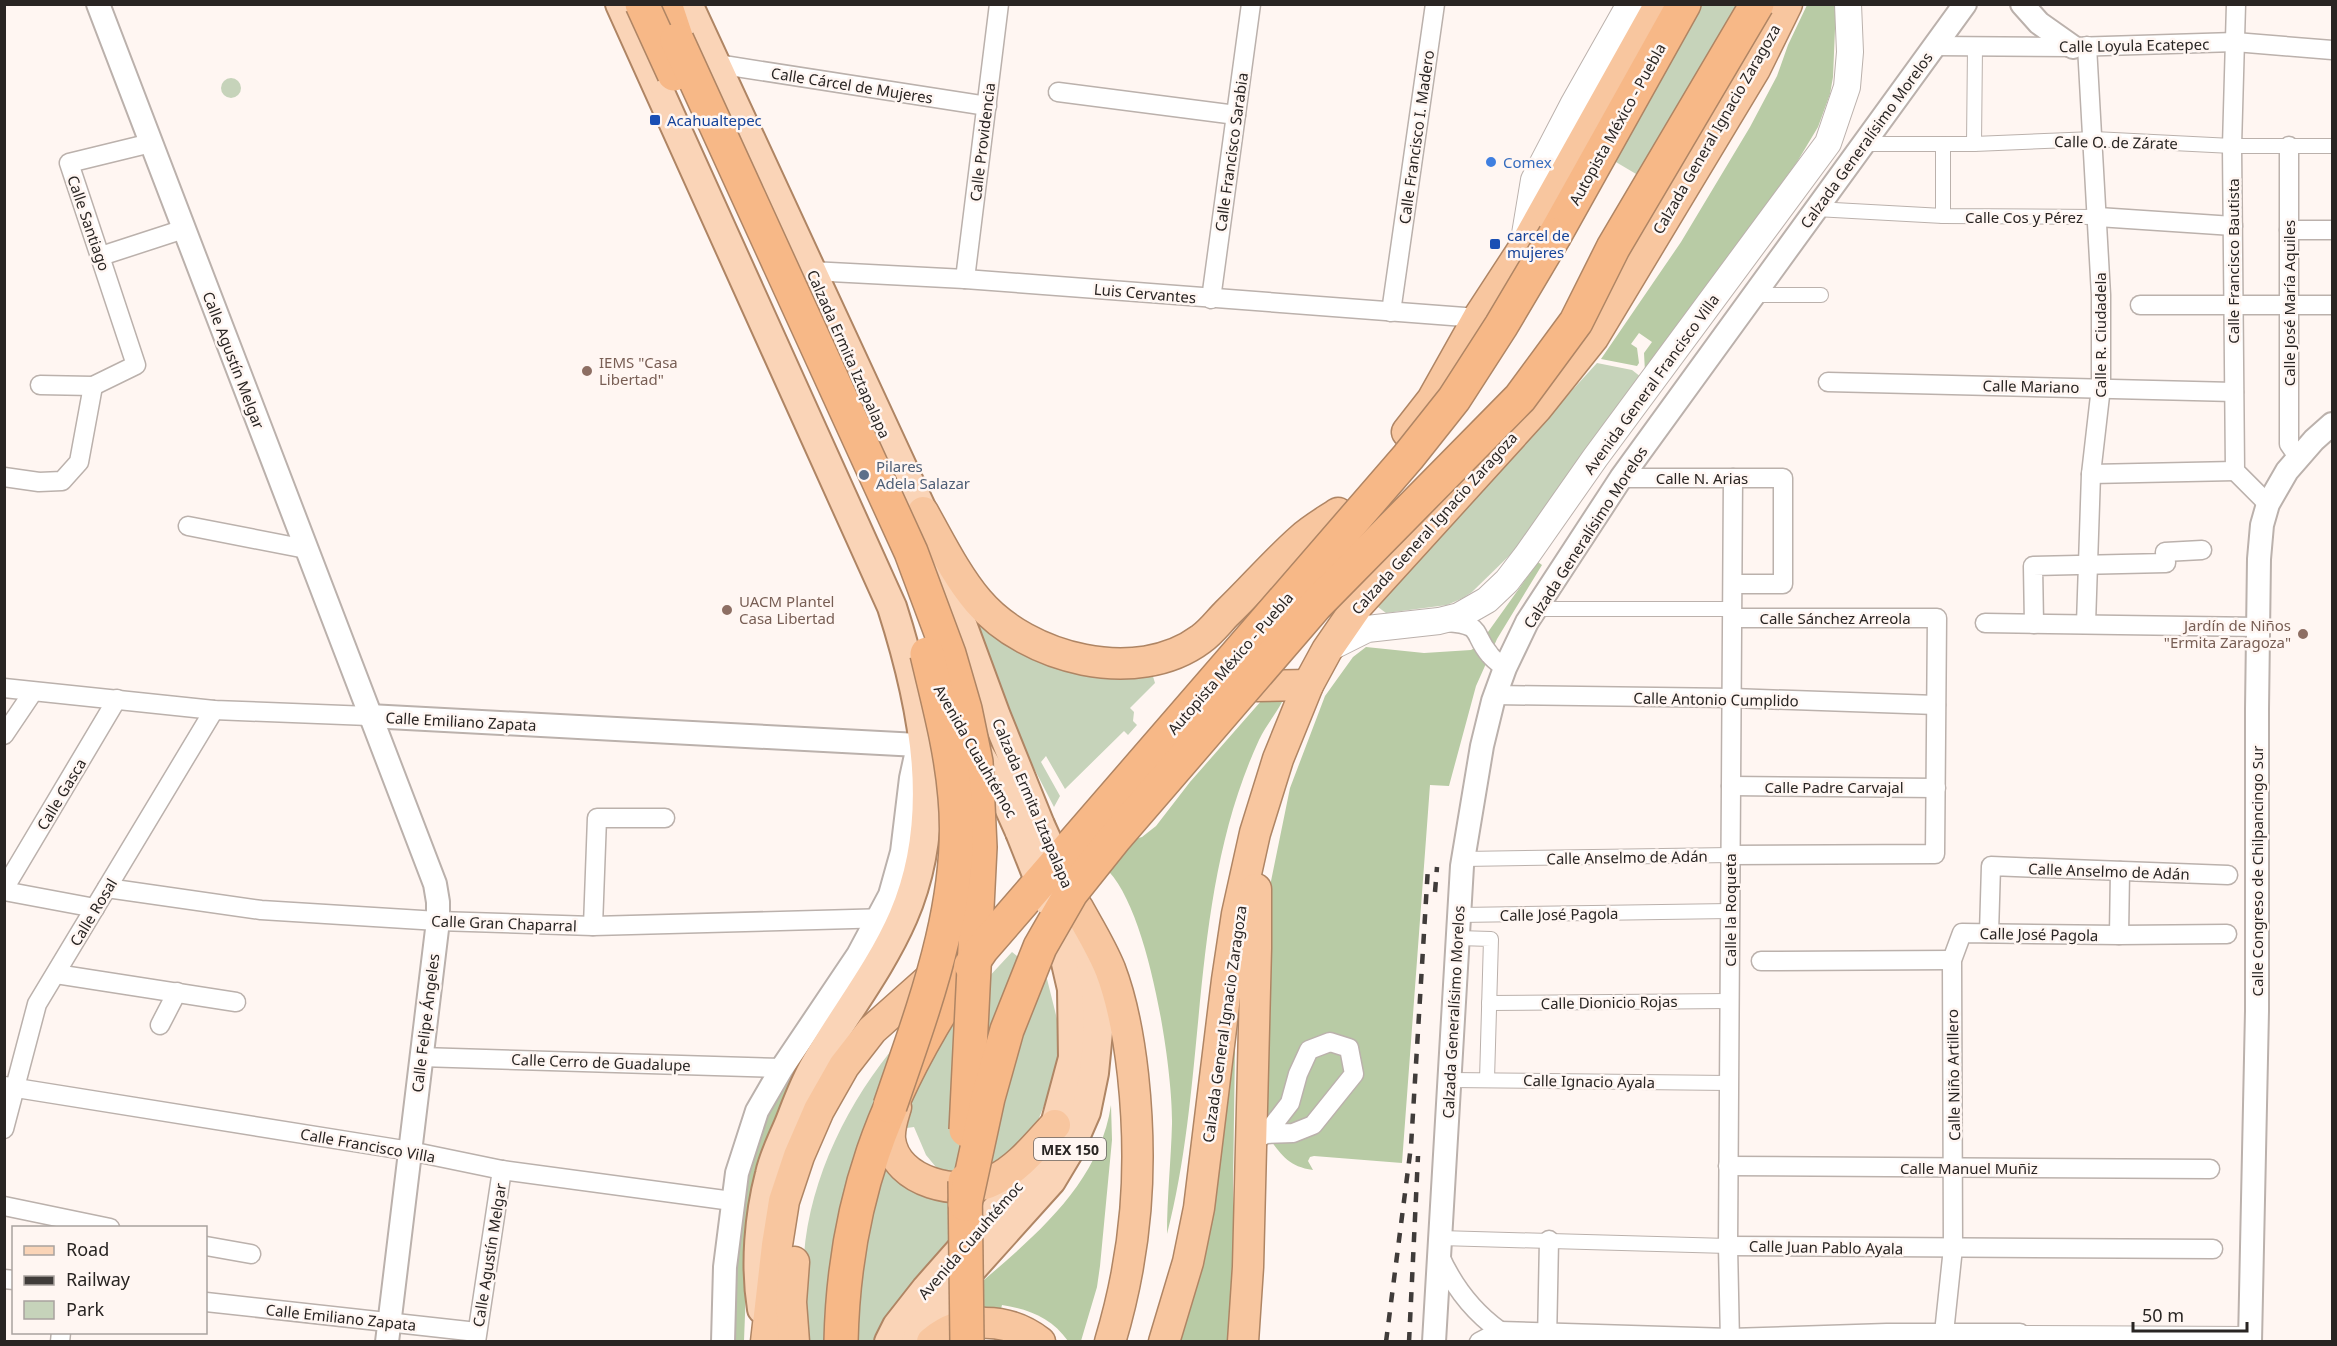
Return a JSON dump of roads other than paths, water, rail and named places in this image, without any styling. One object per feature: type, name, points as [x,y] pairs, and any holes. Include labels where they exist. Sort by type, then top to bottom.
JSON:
[{"type":"highway","points":[[642,4],[899,566],[921,632],[945,726],[955,798],[955,853],[950,896],[945,928],[926,1000],[890,1106]]},
{"type":"highway","points":[[665,4],[676,40],[911,552],[937,617],[965,708],[976,762],[980,847],[966,1100],[964,1204],[967,1341]]},
{"type":"highway","points":[[776,1341],[791,1302],[794,1257],[802,1208],[812,1171],[830,1133],[867,1067],[892,1038],[1103,836],[1229,678],[1307,570],[1338,513],[1390,454],[1432,400],[1478,318],[1522,249],[1660,4]]},
{"type":"highway","name":"Autopista México - Puebla","points":[[842,1341],[845,1269],[854,1218],[868,1168],[890,1106],[929,1029],[982,949],[1387,481],[1454,399],[1502,326],[1684,4]]},
{"type":"highway","name":"Autopista México - Puebla","points":[[964,1204],[988,1098],[1007,1030],[1040,947],[1074,901],[1115,838],[1316,605],[1398,519],[1520,398],[1576,322],[1613,248],[1757,4]]},
{"type":"highway","name":"Calzada General Ignacio Zaragoza","points":[[1164,1341],[1188,1262],[1199,1208],[1227,980],[1255,833],[1278,759],[1308,686],[1327,650],[1358,605],[1538,408],[1593,338],[1755,69],[1787,4]]},
{"type":"highway","points":[[927,524],[978,602],[1003,626],[1027,641],[1059,654],[1096,662],[1128,663],[1163,659],[1202,638],[1302,537],[1338,513]]},
{"type":"highway","points":[[1055,1125],[1012,1169],[993,1181],[967,1188],[940,1185],[914,1175],[894,1154],[890,1138],[899,1097],[928,1039],[956,999],[1029,918],[1257,686],[1313,620],[1378,556],[1425,532]]},
{"type":"highway","points":[[1257,686],[1308,686]]},
{"type":"highway","points":[[1243,1341],[1258,1139],[1255,833]]},
{"type":"highway","points":[[1074,901],[1099,945],[1121,1002],[1131,1061],[1137,1125],[1136,1223],[1110,1341]]},
{"type":"highway","points":[[1156,1341],[1173,1313]]},
{"type":"highway","points":[[932,1341],[941,1334],[962,1325],[982,1322],[1012,1326],[1040,1341]]},
{"type":"main road","points":[[620,4],[892,607],[912,669],[927,790],[925,828],[917,873],[845,996],[770,1173],[761,1224],[758,1286],[776,1341]]},
{"type":"main road","name":"Calzada Ermita Iztapalapa","points":[[688,4],[927,524],[940,567],[996,716],[1030,828],[1074,901]]},
{"type":"main road","points":[[1522,249],[1534,180],[1630,4]]},
{"type":"main road","name":"Avenida General Francisco Villa","points":[[1327,650],[1367,629],[1439,621],[1471,611],[1507,581],[1828,143],[1847,87],[1850,52],[1848,4]]},
{"type":"main road","points":[[864,547],[880,562],[895,571],[910,573],[924,567],[928,559],[927,524]]},
{"type":"main road","name":"Avenida Cuauhtémoc","points":[[889,1341],[897,1326],[926,1289],[1031,1170],[1055,1125],[1073,1058],[1072,990],[1030,828],[1003,794],[892,607]]},
{"type":"main road","name":"Avenida Cuauhtémoc","points":[[916,1341],[926,1320],[1051,1181],[1069,1151],[1086,1112],[1094,1073],[1098,1032],[1096,985],[1074,901]]},
{"type":"street","name":"Calle Agustín Melgar","points":[[99,4],[369,716]]},
{"type":"street","name":"Calle Providencia","points":[[965,279],[999,4]]},
{"type":"street","name":"Calle Francisco Sarabia","points":[[1211,299],[1251,4]]},
{"type":"street","name":"Calle Francisco I. Madero","points":[[1391,312],[1435,4]]},
{"type":"street","name":"Calzada Generalísimo Morelos","points":[[1434,1341],[1463,859],[1482,746],[1495,695],[1505,668],[1536,609],[1621,478],[1965,4]]},
{"type":"street","points":[[2022,4],[2039,23],[2080,46]]},
{"type":"street","name":"Calle Francisco Bautista","points":[[2235,471],[2232,146],[2236,4]]},
{"type":"street","name":"Calle Loyula Ecatepec","points":[[1935,46],[2080,46],[2235,42],[2332,50]]},
{"type":"street","name":"Calle R. Ciudadela","points":[[2080,46],[2094,139],[2101,295],[2102,387],[2091,474],[2086,624]]},
{"type":"street","points":[[1974,144],[1975,47]]},
{"type":"street","name":"Calle Cárcel de Mujeres","points":[[717,64],[987,106]]},
{"type":"street","points":[[1058,92],[1236,115]]},
{"type":"street","name":"Calle O. de Zárate","points":[[1863,144],[1974,144],[2094,139],[2232,146],[2332,146]]},
{"type":"street","name":"Calle Santiago","points":[[93,386],[136,365],[69,163],[151,143]]},
{"type":"street","points":[[1943,144],[1943,216]]},
{"type":"street","name":"Calle José María Aquiles","points":[[2289,146],[2289,444],[2298,458]]},
{"type":"street","name":"Calle Cos y Pérez","points":[[1816,209],[1943,216],[2098,217],[2233,226]]},
{"type":"street","points":[[101,256],[184,229]]},
{"type":"street","points":[[2289,230],[2332,230]]},
{"type":"street","name":"Luis Cervantes","points":[[811,271],[965,279],[1478,318]]},
{"type":"street","points":[[1754,295],[1821,295]]},
{"type":"street","points":[[2140,305],[2332,305]]},
{"type":"street","name":"Calle Mariano","points":[[1828,382],[2234,392]]},
{"type":"street","points":[[4,477],[39,482],[62,481],[79,462],[93,386],[40,385]]},
{"type":"street","name":"Calle Congreso de Chilpancingo Sur","points":[[2250,1338],[2257,1011],[2259,627],[2262,525],[2268,504],[2287,471],[2313,440],[2332,424]]},
{"type":"street","points":[[2091,474],[2235,471],[2268,504]]},
{"type":"street","name":"Calle N. Arias","points":[[1621,478],[1783,478],[1783,584],[1733,584]]},
{"type":"street","name":"Calle la Roqueta","points":[[1730,1340],[1728,1166],[1733,478]]},
{"type":"street","points":[[188,526],[306,549]]},
{"type":"street","points":[[2034,624],[2033,566],[2166,563],[2165,552],[2202,550]]},
{"type":"street","name":"Calle Sánchez Arreola","points":[[1536,609],[1937,618],[1936,705]]},
{"type":"street","points":[[1439,621],[1458,622],[1474,629],[1488,654],[1505,668]]},
{"type":"street","points":[[1985,623],[2259,627]]},
{"type":"street","name":"Calle Emiliano Zapata","points":[[4,688],[213,710],[921,745]]},
{"type":"street","points":[[4,735],[33,692]]},
{"type":"street","name":"Calle Antonio Cumplido","points":[[1495,695],[1732,698],[1936,705]]},
{"type":"street","name":"Calle Gasca","points":[[4,890],[117,699]]},
{"type":"street","points":[[1936,705],[1936,788]]},
{"type":"street","name":"Calle Rosal","points":[[4,1129],[10,1087],[37,1004],[213,710]]},
{"type":"street","name":"Calle Felipe Ángeles","points":[[369,716],[435,884],[438,902],[438,921],[388,1332]]},
{"type":"street","name":"Calle Padre Carvajal","points":[[1731,786],[1936,788]]},
{"type":"street","name":"Calle Anselmo de Adán","points":[[1463,859],[1935,854],[1936,788]]},
{"type":"street","points":[[593,926],[597,818],[665,818]]},
{"type":"street","name":"Calle Anselmo de Adán","points":[[1989,933],[1991,866],[2228,875]]},
{"type":"street","points":[[2119,935],[2120,871]]},
{"type":"street","name":"Calle Gran Chaparral","points":[[107,888],[261,910],[438,921],[593,926],[891,918]]},
{"type":"street","points":[[4,890],[95,908]]},
{"type":"street","name":"Calle José Pagola","points":[[1459,915],[1730,910]]},
{"type":"street","name":"Calle José Pagola","points":[[1952,960],[1962,933],[2227,934]]},
{"type":"street","points":[[1458,938],[1491,939],[1486,1080]]},
{"type":"street","points":[[1761,961],[1952,960]]},
{"type":"street","name":"Calle Niño Artillero","points":[[1952,960],[1955,1336]]},
{"type":"street","points":[[56,974],[236,1002]]},
{"type":"street","points":[[160,1025],[177,992]]},
{"type":"street","points":[[723,1341],[725,1267],[736,1173],[758,1111],[782,1068],[845,996]]},
{"type":"street","name":"Calle Dionicio Rojas","points":[[1489,1003],[1730,1001]]},
{"type":"street","points":[[1330,1042],[1349,1048],[1354,1074],[1313,1125],[1293,1133],[1258,1139],[1290,1103],[1298,1074],[1309,1050],[1330,1042]]},
{"type":"street","name":"Calle Cerro de Guadalupe","points":[[420,1057],[782,1068]]},
{"type":"street","name":"Calle Ignacio Ayala","points":[[1450,1080],[1729,1083]]},
{"type":"street","name":"Calle Francisco Villa","points":[[10,1087],[410,1151],[502,1170],[732,1201]]},
{"type":"street","name":"Calle Manuel Muñiz","points":[[1728,1166],[2211,1169]]},
{"type":"street","name":"Calle Agustín Melgar","points":[[476,1337],[502,1170]]},
{"type":"street","points":[[4,1206],[75,1224],[98,1226]]},
{"type":"street","points":[[1547,1337],[1549,1240]]},
{"type":"street","name":"Calle Juan Pablo Ayala","points":[[1440,1246],[1549,1240],[1728,1246],[2212,1249]]},
{"type":"street","points":[[207,1245],[251,1254]]},
{"type":"street","points":[[1440,1246],[1456,1287],[1467,1302],[1500,1336]]},
{"type":"street","name":"Calle Emiliano Zapata","points":[[207,1302],[388,1332],[476,1337]]},
{"type":"street","points":[[1479,1341],[1500,1336],[1730,1340],[2020,1333],[2250,1338]]},
{"type":"railway","points":[[1386,1342],[1411,1146],[1428,867]]},
{"type":"railway","points":[[1435,892],[1437,867]]},
{"type":"railway","points":[[1409,1342],[1418,1156]]},
{"type":"place","name":"Acahualtepec","points":[[655,120]]},
{"type":"place","name":"Comex","points":[[1491,162]]},
{"type":"place","name":"carcel de mujeres","points":[[1495,244]]},
{"type":"place","name":"IEMS \"Casa Libertad\"","points":[[587,371]]},
{"type":"place","name":"Pilares Adela Salazar","points":[[864,475]]},
{"type":"place","name":"UACM Plantel Casa Libertad","points":[[727,610]]},
{"type":"place","name":"Jardín de Niños \"Ermita Zaragoza\"","points":[[2303,634]]}]
